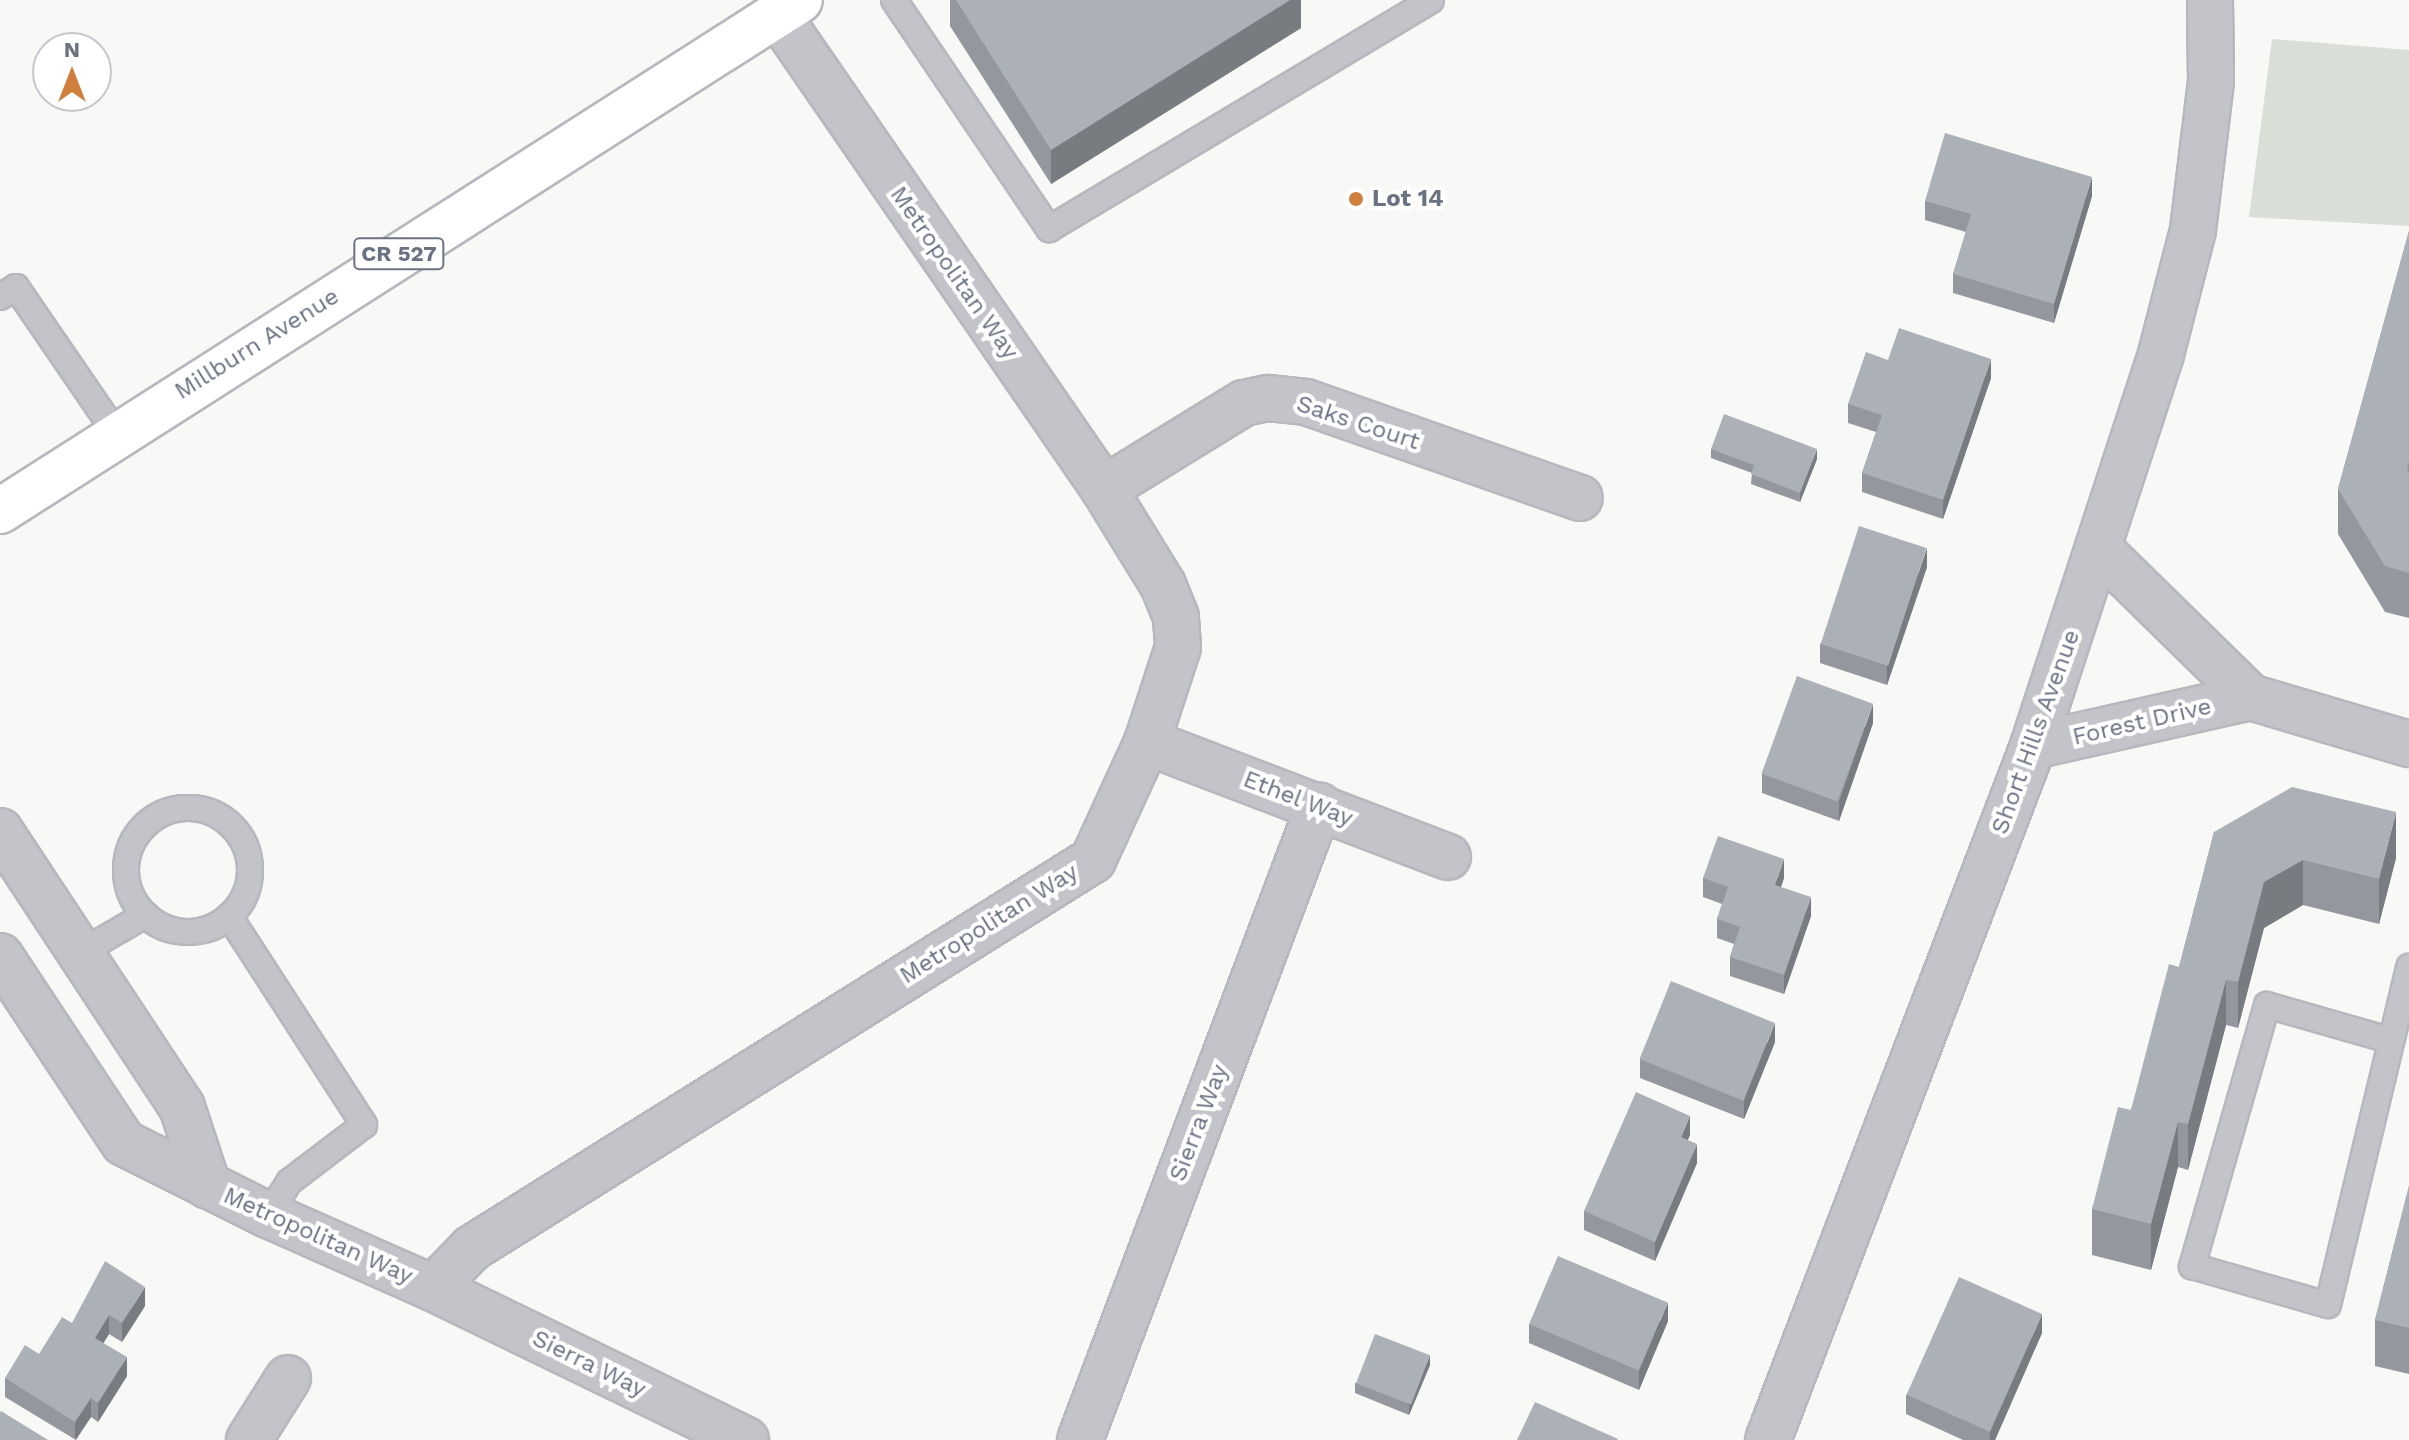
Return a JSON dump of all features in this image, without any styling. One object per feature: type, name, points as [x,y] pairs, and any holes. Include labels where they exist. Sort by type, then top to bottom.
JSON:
[{"type":"main road","name":"Millburn Avenue","points":[[0,511],[116,433],[788,7]]},
{"type":"street","name":"Short Hills Avenue","points":[[1768,1440],[2033,746],[2100,550],[2193,230],[2211,81],[2210,0]]},
{"type":"street","name":"Metropolitan Way","points":[[6,983],[124,1143],[268,1215],[433,1288],[472,1248],[1093,860],[1147,742],[1178,647],[1176,617],[1163,585],[1104,489],[788,7]]},
{"type":"street","name":"Saks Court","points":[[1104,489],[1244,403],[1268,398],[1306,402],[1580,498]]},
{"type":"street","name":"Forest Drive","points":[[2100,550],[2250,697],[2409,744]]},
{"type":"street","name":"Forest Drive","points":[[2033,746],[2250,697]]},
{"type":"street","name":"Ethel Way","points":[[1147,742],[1448,857]]},
{"type":"street","name":"Sierra Way","points":[[1080,1440],[1319,806]]},
{"type":"street","name":"Metropolitan Way","points":[[0,831],[78,954],[182,1107],[208,1186]]},
{"type":"street","points":[[6,983],[78,954]]},
{"type":"street","name":"Sierra Way","points":[[433,1288],[746,1440]]},
{"type":"street","points":[[249,1440],[288,1378]]},
{"type":"lane","points":[[894,0],[1049,229],[1431,0]]},
{"type":"lane","points":[[0,297],[16,287],[116,433]]},
{"type":"lane","points":[[185,809],[222,818],[246,847],[248,887],[229,916],[204,930],[183,932],[145,915],[132,897],[128,856],[150,822],[185,809]]},
{"type":"lane","points":[[78,954],[145,915]]},
{"type":"lane","points":[[229,916],[364,1125],[289,1182],[268,1215]]},
{"type":"lane","points":[[2389,1040],[2267,1005],[2192,1266],[2328,1305],[2389,1040],[2409,967]]},
{"type":"shaded area","points":[[2272,39],[2409,50],[2409,226],[2249,217]]},
{"type":"building","points":[[956,0],[1290,0],[1051,150]]},
{"type":"building","points":[[1945,133],[2092,177],[2054,304],[1953,274],[1971,214],[1925,201]]},
{"type":"building","points":[[2409,231],[2409,573],[2385,566],[2338,489]]},
{"type":"building","points":[[1899,328],[1991,359],[1943,500],[1862,473],[1882,415],[1848,404],[1866,352],[1888,360]]},
{"type":"building","points":[[1724,414],[1817,449],[1800,493],[1751,474],[1754,465],[1711,449]]},
{"type":"building","points":[[1859,526],[1927,548],[1888,666],[1821,644]]},
{"type":"building","points":[[1797,676],[1873,704],[1838,801],[1761,774]]},
{"type":"building","points":[[2292,787],[2396,812],[2379,879],[2303,860],[2264,882],[2238,982],[2226,980],[2188,1124],[2178,1122],[2151,1224],[2092,1209],[2118,1107],[2131,1110],[2169,964],[2179,967],[2214,832]]},
{"type":"building","points":[[1718,836],[1784,859],[1775,885],[1811,897],[1784,975],[1730,957],[1740,927],[1717,919],[1728,887],[1703,878]]},
{"type":"building","points":[[1671,981],[1775,1023],[1743,1101],[1640,1059]]},
{"type":"building","points":[[1636,1092],[1690,1116],[1681,1137],[1697,1144],[1655,1242],[1584,1211]]},
{"type":"building","points":[[2409,1186],[2409,1328],[2375,1320]]},
{"type":"building","points":[[1558,1256],[1668,1302],[1639,1371],[1529,1324]]},
{"type":"building","points":[[105,1261],[145,1287],[122,1323],[109,1315],[95,1338],[127,1357],[98,1403],[91,1398],[75,1422],[5,1378],[25,1345],[39,1354],[62,1317],[72,1323]]},
{"type":"building","points":[[1959,1277],[2042,1314],[1990,1432],[1907,1395]]},
{"type":"building","points":[[1375,1334],[1430,1355],[1411,1405],[1356,1383]]},
{"type":"building","points":[[1535,1402],[1618,1439],[1517,1440]]},
{"type":"building","points":[[1,1411],[48,1440],[0,1440]]},
{"type":"place","name":"Lot 14","points":[[1356,199]]}]
